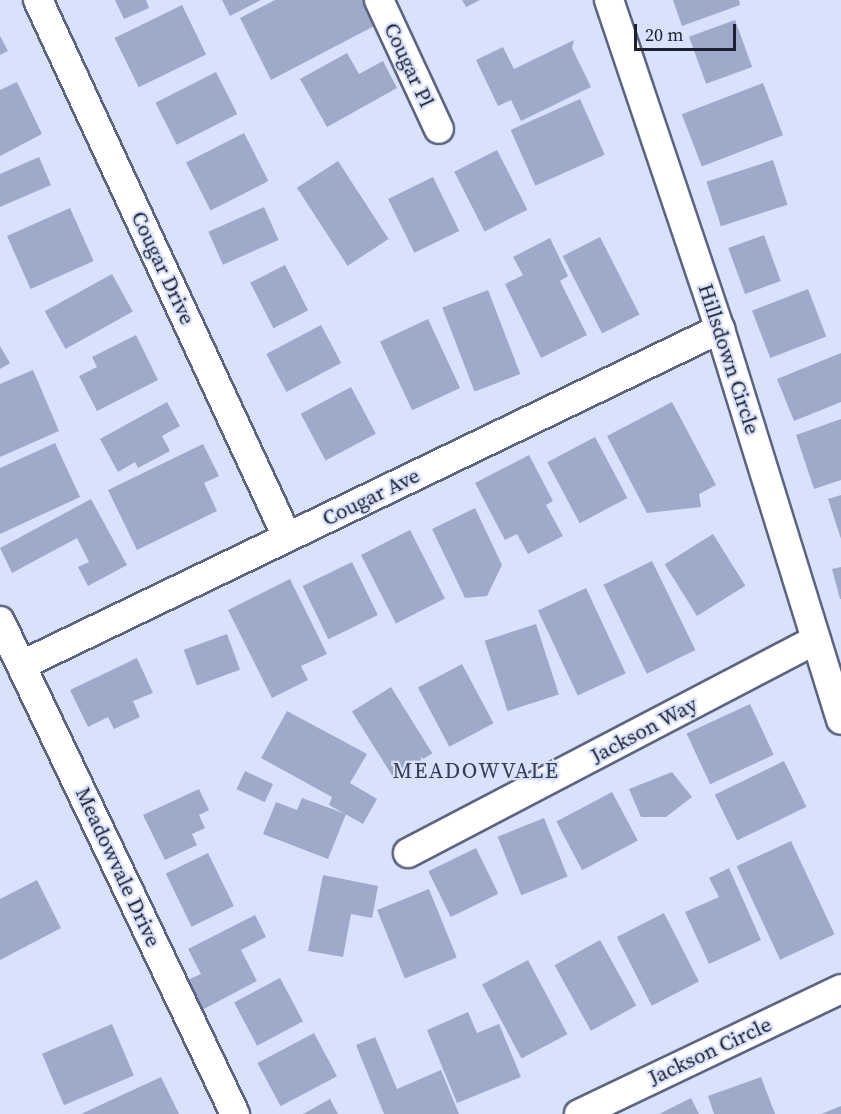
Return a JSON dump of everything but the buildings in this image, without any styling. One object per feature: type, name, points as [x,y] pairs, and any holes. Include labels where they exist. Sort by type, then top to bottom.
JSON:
[{"type":"street","name":"Cougar Drive","points":[[38,0],[287,537]]},
{"type":"street","name":"Cougar Pl","points":[[379,0],[439,129]]},
{"type":"street","name":"Hillsdown Circle","points":[[609,0],[720,329],[841,720]]},
{"type":"street","name":"Cougar Ave","points":[[22,664],[720,329]]},
{"type":"street","name":"Meadowvale Drive","points":[[0,621],[235,1114]]},
{"type":"street","name":"Jackson Way","points":[[408,853],[816,640]]},
{"type":"street","name":"Jackson Circle","points":[[579,1114],[841,989]]},
{"type":"district","name":"MEADOWVALE","points":[[476,771]]}]
